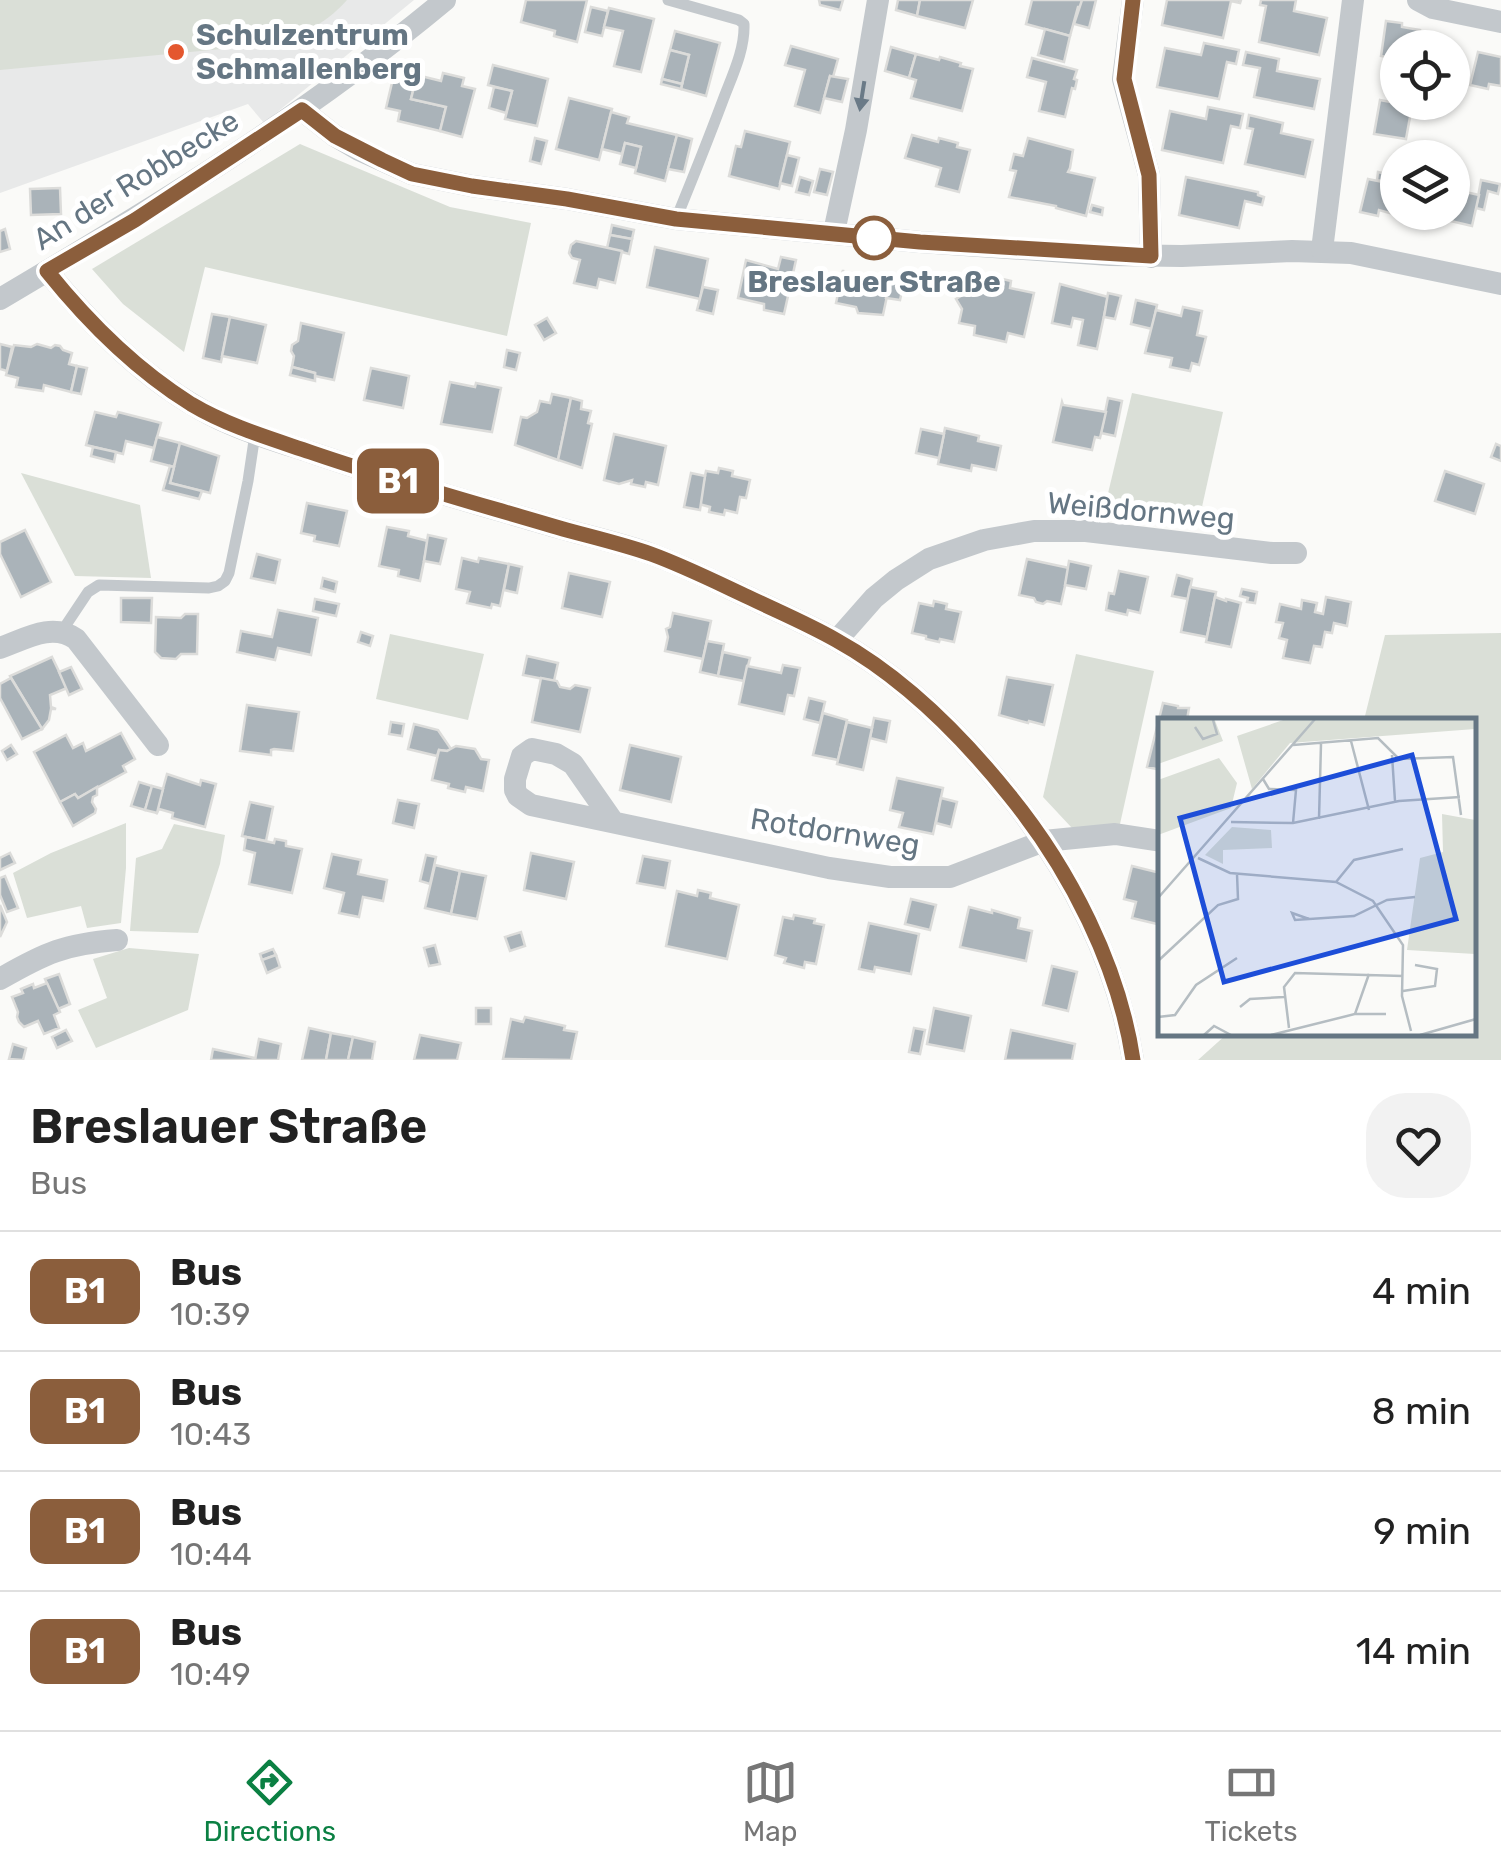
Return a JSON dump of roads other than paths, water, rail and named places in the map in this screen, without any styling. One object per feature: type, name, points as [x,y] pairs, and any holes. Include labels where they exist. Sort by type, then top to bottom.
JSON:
[{"type":"street","name":"An der Robbecke","points":[[0,299],[135,220],[302,110],[391,45],[444,0]]},
{"type":"street","points":[[834,232],[878,0]]},
{"type":"street","points":[[1133,0],[1124,79],[1149,175],[1151,256]]},
{"type":"street","points":[[1322,250],[1353,0]]},
{"type":"street","points":[[1418,0],[1433,8],[1501,22]]},
{"type":"street","points":[[302,110],[359,150],[412,174],[676,219],[958,245],[1151,256],[1351,252],[1501,284]]},
{"type":"street","points":[[47,271],[100,332],[192,404],[255,434],[373,474],[650,554],[837,640],[885,672],[984,764],[1044,842],[1080,905],[1118,991],[1134,1060]]},
{"type":"street","name":"Weißdornweg","points":[[837,640],[874,598],[896,580],[929,559],[984,540],[1034,531],[1086,530],[1296,553]]},
{"type":"street","points":[[0,648],[44,633],[62,631],[76,639],[158,745]]},
{"type":"street","name":"Rotdornweg","points":[[612,820],[890,878],[950,876],[1044,842],[1114,834],[1158,841]]},
{"type":"street","points":[[0,979],[61,948],[117,940]]},
{"type":"lane","points":[[668,0],[739,20],[745,29],[742,50],[676,219]]},
{"type":"lane","points":[[62,631],[88,592],[99,585],[209,588],[225,581],[255,434]]},
{"type":"place","name":"Schulzentrum Schmallenberg","points":[[176,52]]},
{"type":"place","name":"Breslauer Straße","points":[[874,238]]}]
